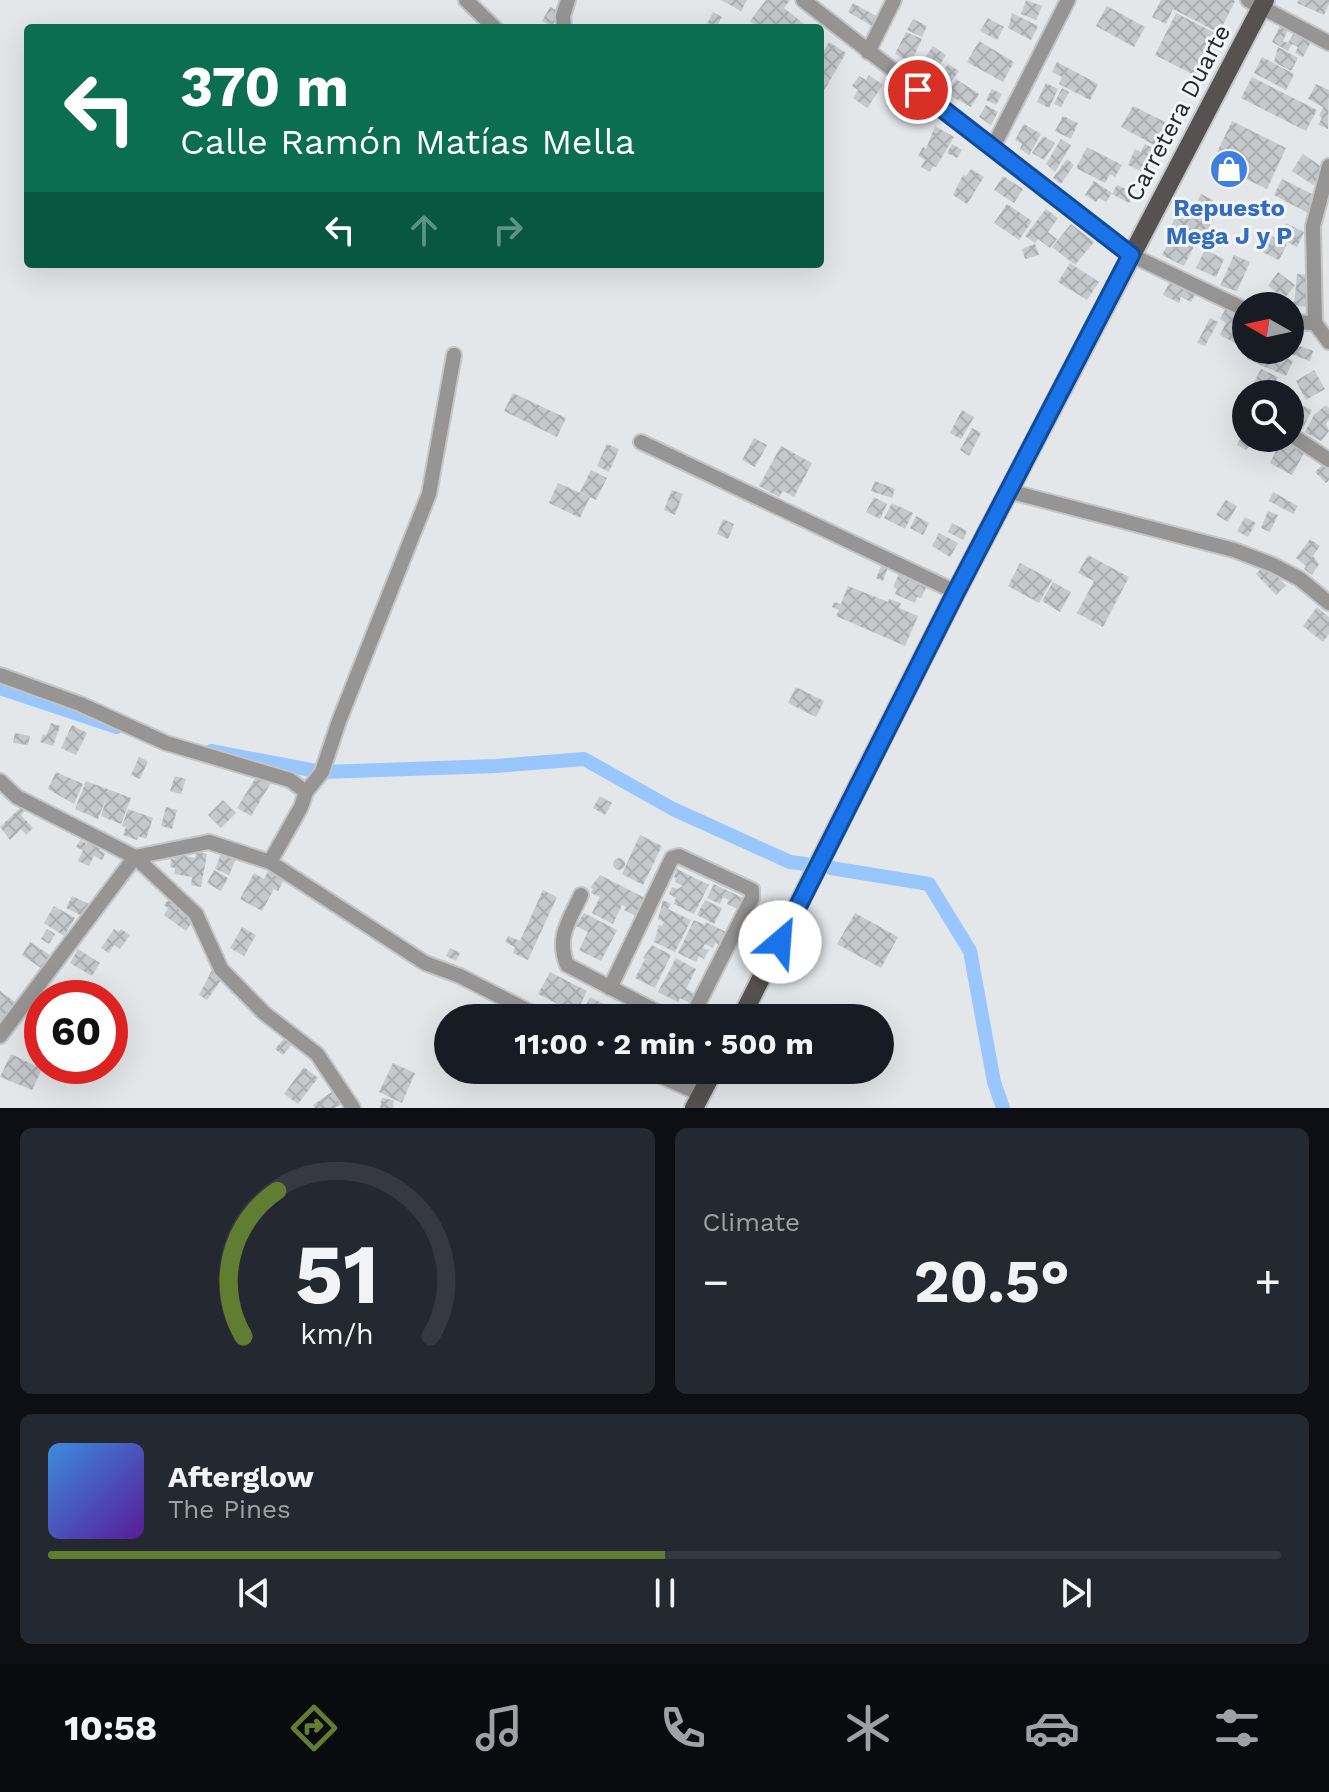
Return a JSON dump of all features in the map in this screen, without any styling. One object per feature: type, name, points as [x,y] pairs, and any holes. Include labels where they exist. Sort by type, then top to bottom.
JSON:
[{"type":"main road","name":"Carretera Duarte","points":[[748,1004],[1258,3]]},
{"type":"street","points":[[466,0],[491,24]]},
{"type":"street","points":[[564,24],[568,0]]},
{"type":"street","points":[[803,0],[1131,255],[1232,303]]},
{"type":"street","points":[[868,52],[894,0]]},
{"type":"street","points":[[993,147],[1068,0]]},
{"type":"street","points":[[1258,3],[1329,43]]},
{"type":"street","points":[[1329,166],[1313,226],[1315,323],[1329,342]]},
{"type":"street","points":[[1304,323],[1315,323]]},
{"type":"street","points":[[270,862],[301,807],[306,792],[322,772],[355,679],[429,494],[454,355]]},
{"type":"street","points":[[641,442],[956,592]]},
{"type":"street","points":[[1304,442],[1327,455]]},
{"type":"street","points":[[1008,491],[1234,550],[1300,579],[1329,603]]},
{"type":"street","points":[[0,675],[80,704],[166,743],[290,780],[306,792]]},
{"type":"street","points":[[0,781],[17,797],[135,857],[196,914],[221,969],[264,1013],[317,1054],[353,1108]]},
{"type":"street","points":[[0,1036],[135,857],[209,842],[270,862],[425,963],[460,976],[515,1004]]},
{"type":"street","points":[[610,988],[672,858],[679,856],[752,890],[752,898],[698,1004]]},
{"type":"street","points":[[581,895],[565,929],[560,949],[567,965],[641,1004]]},
{"type":"street","points":[[670,1084],[698,1101]]},
{"type":"building","points":[[721,0],[747,0],[741,11]]},
{"type":"building","points":[[766,0],[790,0],[784,8],[804,24],[754,24],[750,21]]},
{"type":"building","points":[[1026,0],[1042,6],[1036,20],[1021,14]]},
{"type":"building","points":[[1161,0],[1235,1],[1219,33],[1173,9],[1166,24],[1152,17]]},
{"type":"building","points":[[1299,0],[1329,0],[1329,4],[1324,15],[1297,3]]},
{"type":"building","points":[[853,3],[878,17],[872,26],[848,12]]},
{"type":"building","points":[[1107,6],[1145,27],[1134,47],[1096,26]]},
{"type":"building","points":[[550,7],[560,12],[553,24],[542,21]]},
{"type":"building","points":[[713,12],[722,17],[718,24],[707,24]]},
{"type":"building","points":[[1012,13],[1038,26],[1031,40],[1008,28]]},
{"type":"building","points":[[1176,13],[1219,35],[1198,77],[1155,55]]},
{"type":"building","points":[[988,18],[1004,27],[997,40],[980,31]]},
{"type":"building","points":[[913,19],[927,26],[922,37],[907,30]]},
{"type":"building","points":[[1281,24],[1289,28],[1283,41],[1288,43],[1294,33],[1311,42],[1303,57],[1295,53],[1298,47],[1292,44],[1288,51],[1272,42]]},
{"type":"building","points":[[906,32],[922,39],[911,62],[895,54]]},
{"type":"building","points":[[979,41],[1014,62],[1003,82],[967,62]]},
{"type":"building","points":[[829,42],[846,53],[824,90],[824,50]]},
{"type":"building","points":[[933,46],[946,55],[932,77],[918,68]]},
{"type":"building","points":[[1278,47],[1298,58],[1291,71],[1274,62]]},
{"type":"building","points":[[1262,57],[1294,74],[1286,90],[1254,73]]},
{"type":"building","points":[[1057,62],[1098,84],[1090,100],[1059,84],[1062,77],[1052,72]]},
{"type":"building","points":[[948,64],[959,71],[945,90],[935,83]]},
{"type":"building","points":[[869,75],[883,85],[867,108],[853,98],[858,90],[852,86],[859,76],[866,80]]},
{"type":"building","points":[[1252,77],[1317,110],[1306,131],[1241,98]]},
{"type":"building","points":[[956,79],[979,94],[971,107],[947,94]]},
{"type":"building","points":[[1046,83],[1058,89],[1049,108],[1037,102]]},
{"type":"building","points":[[1316,84],[1329,90],[1328,129],[1318,125],[1323,107],[1308,99]]},
{"type":"building","points":[[1062,88],[1069,92],[1061,107],[1054,104]]},
{"type":"building","points":[[992,89],[1002,94],[996,105],[986,100]]},
{"type":"building","points":[[986,105],[998,112],[991,125],[979,117]]},
{"type":"building","points":[[1133,106],[1167,123],[1154,145],[1121,127]]},
{"type":"building","points":[[1063,116],[1078,123],[1071,139],[1055,131]]},
{"type":"building","points":[[1232,121],[1286,148],[1267,189],[1212,163]]},
{"type":"building","points":[[1024,124],[1041,134],[1029,155],[1020,149],[1022,144],[1015,140]]},
{"type":"building","points":[[935,126],[954,137],[930,172],[921,167],[925,160],[918,156],[923,147],[926,149]]},
{"type":"building","points":[[1043,136],[1055,143],[1044,160],[1032,153]]},
{"type":"building","points":[[1061,139],[1071,145],[1055,172],[1046,164]]},
{"type":"building","points":[[952,144],[962,150],[957,158],[947,153]]},
{"type":"building","points":[[1145,144],[1153,148],[1145,173],[1128,165],[1135,149],[1141,152]]},
{"type":"building","points":[[1087,147],[1122,165],[1115,177],[1110,174],[1105,183],[1076,168]]},
{"type":"building","points":[[1303,154],[1325,169],[1313,185],[1292,171]]},
{"type":"building","points":[[1067,159],[1074,165],[1061,184],[1053,178]]},
{"type":"building","points":[[971,169],[984,177],[967,204],[953,195],[963,175],[966,176]]},
{"type":"building","points":[[1003,176],[1023,189],[1014,203],[994,190]]},
{"type":"building","points":[[1282,179],[1316,196],[1308,213],[1274,195]]},
{"type":"building","points":[[1094,181],[1112,193],[1106,202],[1099,198],[1096,202],[1085,195]]},
{"type":"building","points":[[1117,185],[1134,193],[1129,203],[1112,194]]},
{"type":"building","points":[[1201,194],[1213,200],[1207,213],[1214,217],[1201,245],[1189,240],[1191,235],[1185,232],[1182,238],[1168,232],[1180,207],[1186,209],[1188,205],[1194,208]]},
{"type":"building","points":[[1007,204],[1032,221],[1019,240],[994,223]]},
{"type":"building","points":[[1046,209],[1058,218],[1048,232],[1057,239],[1050,248],[1038,239],[1035,243],[1025,236]]},
{"type":"building","points":[[1286,223],[1304,232],[1297,247],[1278,238]]},
{"type":"building","points":[[1071,224],[1094,242],[1075,265],[1052,247]]},
{"type":"building","points":[[1267,233],[1287,244],[1279,260],[1258,250]]},
{"type":"building","points":[[1172,235],[1194,246],[1184,266],[1162,255]]},
{"type":"building","points":[[1035,244],[1039,255],[1025,259],[1022,249]]},
{"type":"building","points":[[1205,250],[1224,259],[1216,277],[1196,268]]},
{"type":"building","points":[[1234,255],[1250,262],[1237,291],[1220,286]]},
{"type":"building","points":[[1070,263],[1099,282],[1087,300],[1058,282]]},
{"type":"building","points":[[1278,272],[1295,285],[1290,292],[1276,292],[1268,286]]},
{"type":"building","points":[[1297,274],[1310,275],[1307,307],[1304,307],[1304,292],[1295,292]]},
{"type":"building","points":[[1170,282],[1195,295],[1191,302],[1181,297],[1179,303],[1163,295]]},
{"type":"building","points":[[1227,306],[1232,309],[1232,341],[1220,335],[1226,323],[1220,319]]},
{"type":"building","points":[[1210,318],[1218,322],[1205,346],[1197,343]]},
{"type":"building","points":[[1304,348],[1313,351],[1310,361],[1304,359]]},
{"type":"building","points":[[1258,364],[1292,364],[1286,376]]},
{"type":"building","points":[[1261,369],[1278,377],[1276,380],[1255,380]]},
{"type":"building","points":[[1314,370],[1325,389],[1306,400],[1304,380],[1298,380]]},
{"type":"building","points":[[513,393],[566,418],[557,437],[504,411]]},
{"type":"building","points":[[1326,405],[1329,408],[1326,424],[1329,431],[1321,441],[1305,432],[1314,415]]},
{"type":"building","points":[[1304,406],[1312,410],[1304,426]]},
{"type":"building","points":[[962,410],[974,417],[961,439],[950,433]]},
{"type":"building","points":[[972,428],[981,433],[969,456],[960,450]]},
{"type":"building","points":[[754,438],[767,445],[755,467],[742,460]]},
{"type":"building","points":[[607,444],[619,449],[609,472],[597,466]]},
{"type":"building","points":[[781,446],[812,463],[794,497],[783,491],[779,497],[759,486]]},
{"type":"building","points":[[1305,451],[1292,475],[1270,463],[1276,452]]},
{"type":"building","points":[[1326,461],[1329,464],[1329,480],[1326,483],[1315,472]]},
{"type":"building","points":[[591,470],[607,478],[596,500],[580,492]]},
{"type":"building","points":[[875,481],[895,489],[892,498],[871,491]]},
{"type":"building","points":[[558,483],[590,497],[580,518],[549,503]]},
{"type":"building","points":[[672,490],[683,494],[675,515],[664,510]]},
{"type":"building","points":[[1273,492],[1298,506],[1293,514],[1269,501]]},
{"type":"building","points":[[874,497],[887,504],[880,519],[866,512]]},
{"type":"building","points":[[1226,500],[1237,506],[1228,522],[1216,515]]},
{"type":"building","points":[[892,503],[913,513],[905,529],[884,518]]},
{"type":"building","points":[[1268,511],[1278,515],[1270,532],[1261,528]]},
{"type":"building","points":[[916,516],[929,523],[923,535],[910,528]]},
{"type":"building","points":[[1245,517],[1256,523],[1248,537],[1237,531]]},
{"type":"building","points":[[723,519],[734,524],[728,539],[717,534]]},
{"type":"building","points":[[952,523],[967,531],[963,540],[948,532]]},
{"type":"building","points":[[939,533],[958,543],[950,557],[932,546]]},
{"type":"building","points":[[1310,539],[1320,546],[1313,556],[1319,564],[1312,575],[1296,558]]},
{"type":"building","points":[[1088,555],[1129,577],[1103,627],[1077,613],[1094,581],[1078,573]]},
{"type":"building","points":[[1020,563],[1052,580],[1039,603],[1008,586]]},
{"type":"building","points":[[882,564],[888,567],[883,581],[876,578]]},
{"type":"building","points":[[1265,564],[1286,585],[1276,595],[1256,574]]},
{"type":"building","points":[[899,574],[927,586],[915,603],[895,594],[897,589],[893,587]]},
{"type":"building","points":[[1053,582],[1071,592],[1060,612],[1042,601]]},
{"type":"building","points":[[848,586],[888,602],[889,599],[901,603],[899,608],[918,616],[905,646],[836,616],[839,610],[832,607],[834,602],[841,604]]},
{"type":"building","points":[[1317,607],[1329,617],[1329,634],[1323,642],[1303,626]]},
{"type":"building","points":[[796,687],[824,701],[816,717],[788,703]]},
{"type":"building","points":[[51,723],[60,726],[53,746],[40,742]]},
{"type":"building","points":[[72,725],[87,733],[76,755],[61,748]]},
{"type":"building","points":[[15,733],[30,736],[28,745],[13,743]]},
{"type":"building","points":[[139,757],[148,761],[140,779],[131,775]]},
{"type":"building","points":[[56,772],[83,784],[74,804],[48,789]]},
{"type":"building","points":[[259,772],[272,781],[251,816],[237,808]]},
{"type":"building","points":[[175,776],[186,779],[181,794],[170,791]]},
{"type":"building","points":[[86,781],[131,798],[121,824],[101,816],[107,796],[98,819],[75,809]]},
{"type":"building","points":[[600,796],[612,803],[605,815],[593,808]]},
{"type":"building","points":[[223,800],[236,813],[221,828],[208,815]]},
{"type":"building","points":[[22,806],[26,810],[21,815],[33,828],[26,835],[21,829],[10,840],[0,827]]},
{"type":"building","points":[[166,807],[177,810],[172,829],[161,826]]},
{"type":"building","points":[[128,809],[153,818],[146,839],[138,836],[137,840],[123,835],[126,827],[122,826]]},
{"type":"building","points":[[640,835],[662,846],[643,885],[622,874]]},
{"type":"building","points":[[90,838],[102,844],[99,850],[105,853],[102,860],[94,856],[89,866],[78,861],[83,850],[76,847],[80,840],[86,845]]},
{"type":"building","points":[[223,848],[238,854],[229,875],[215,869]]},
{"type":"building","points":[[196,852],[207,854],[201,887],[191,885],[192,877],[174,874],[175,868],[170,867],[175,854],[195,858]]},
{"type":"building","points":[[619,858],[625,864],[619,870],[613,864]]},
{"type":"building","points":[[270,867],[286,876],[278,891],[274,889],[262,911],[240,899],[254,873],[264,879]]},
{"type":"building","points":[[677,869],[709,885],[694,914],[674,904],[676,898],[669,894],[672,887],[677,889],[683,886],[675,882]]},
{"type":"building","points":[[214,870],[228,878],[221,891],[207,883]]},
{"type":"building","points":[[600,875],[645,898],[636,916],[624,910],[626,907],[622,905],[613,924],[592,913],[600,897],[591,893],[593,889],[590,888]]},
{"type":"building","points":[[714,884],[745,899],[740,910],[727,904],[729,900],[723,897],[720,904],[707,898]]},
{"type":"building","points":[[543,890],[557,897],[528,960],[513,953],[515,947],[505,942],[508,936],[520,941]]},
{"type":"building","points":[[72,896],[91,905],[83,920],[66,908]]},
{"type":"building","points":[[168,900],[195,918],[186,931],[164,915],[168,908],[164,905]]},
{"type":"building","points":[[663,900],[671,904],[668,909],[691,920],[675,952],[654,942],[659,925],[662,926],[664,922],[658,919]]},
{"type":"building","points":[[705,900],[722,908],[714,924],[697,915]]},
{"type":"building","points":[[54,906],[75,918],[64,936],[44,923]]},
{"type":"building","points":[[584,913],[617,930],[601,961],[579,950],[588,932],[576,926]]},
{"type":"building","points":[[855,913],[898,937],[881,968],[837,944]]},
{"type":"building","points":[[694,920],[705,925],[706,922],[728,933],[721,946],[715,943],[713,948],[705,944],[703,948],[709,950],[704,959],[699,956],[696,962],[678,953]]},
{"type":"building","points":[[242,927],[256,935],[244,956],[230,948]]},
{"type":"building","points":[[47,929],[55,934],[49,944],[41,939]]},
{"type":"building","points":[[114,929],[118,932],[121,929],[130,935],[120,949],[114,945],[109,953],[101,948]]},
{"type":"building","points":[[30,942],[50,955],[41,968],[22,955]]},
{"type":"building","points":[[652,945],[671,955],[655,988],[635,978]]},
{"type":"building","points":[[450,948],[460,953],[456,961],[446,956]]},
{"type":"building","points":[[78,949],[100,963],[92,976],[70,963]]},
{"type":"building","points":[[676,958],[696,969],[686,989],[695,994],[690,1003],[680,998],[678,1002],[658,992]]},
{"type":"building","points":[[213,968],[224,976],[207,1000],[199,995]]},
{"type":"building","points":[[550,972],[587,991],[580,1004],[558,1004],[538,994]]},
{"type":"building","points":[[0,991],[19,1005],[4,1025],[0,1021]]},
{"type":"building","points":[[590,997],[604,1004],[586,1004]]},
{"type":"building","points":[[287,1035],[295,1041],[283,1055],[275,1049]]},
{"type":"building","points":[[11,1054],[24,1060],[24,1084],[35,1084],[32,1090],[0,1077]]},
{"type":"building","points":[[393,1063],[415,1073],[402,1103],[379,1092]]},
{"type":"building","points":[[304,1067],[318,1078],[298,1104],[284,1094]]},
{"type":"building","points":[[333,1091],[341,1104],[335,1108],[315,1108],[313,1105]]},
{"type":"building","points":[[382,1098],[394,1100],[393,1108],[380,1108]]},
{"type":"waterway","points":[[0,688],[117,727]]},
{"type":"waterway","points":[[211,751],[322,772],[496,766],[584,759],[673,809],[790,862],[806,864]]},
{"type":"waterway","points":[[831,868],[929,884],[970,951],[994,1082],[1003,1108]]},
{"type":"place","name":"Repuesto Mega J y P","points":[[1229,169]]},
{"type":"route","points":[[780,942],[956,592],[1131,255],[918,90]]}]
